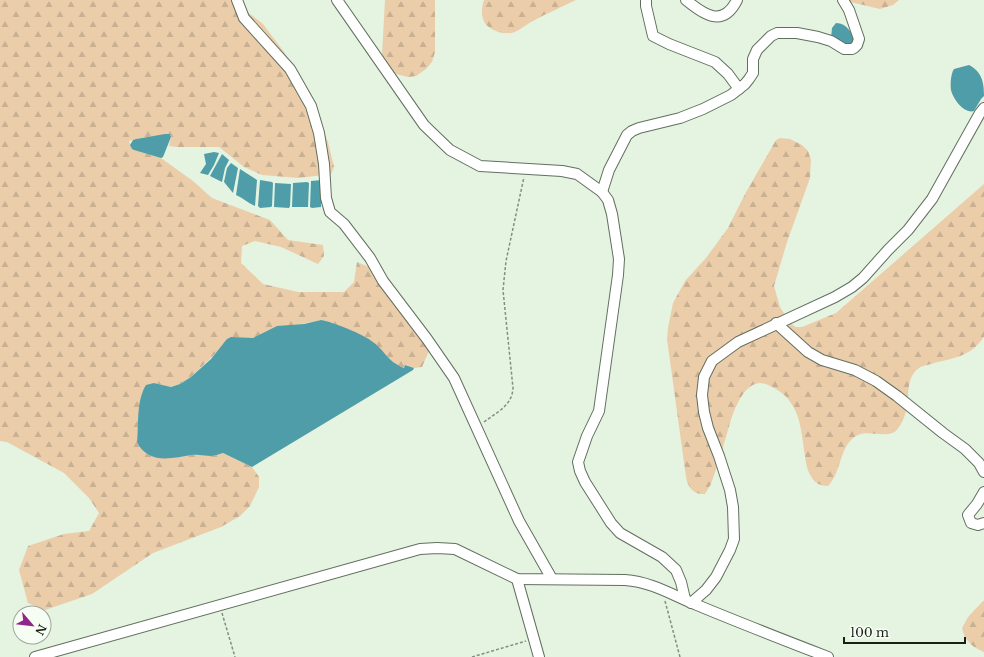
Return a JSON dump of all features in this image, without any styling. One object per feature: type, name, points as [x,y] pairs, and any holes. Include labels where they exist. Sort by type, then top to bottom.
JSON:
[{"type":"street","points":[[236,0],[244,18],[290,69],[311,106],[319,132],[324,164],[326,198],[330,212],[344,224],[365,252],[383,281],[427,339],[454,378],[519,522],[552,579]]},
{"type":"street","points":[[337,0],[424,125],[450,150],[480,166],[562,171],[577,174],[602,192],[608,200],[620,259],[599,411],[587,436],[578,462],[585,482],[611,523],[620,533],[662,557],[676,570],[688,601]]},
{"type":"street","points":[[646,0],[653,36],[715,62],[728,74],[739,89]]},
{"type":"street","points":[[686,0],[697,10],[706,15],[718,17],[727,14],[737,0]]},
{"type":"street","points":[[602,192],[609,170],[627,135],[632,131],[680,118],[703,109],[739,89],[745,84],[753,73],[754,59],[757,50],[771,36],[777,33],[797,33],[831,41],[844,49],[854,48],[859,39],[849,10],[843,0]]},
{"type":"street","points":[[688,601],[706,590],[716,577],[734,539],[733,507],[730,490],[708,428],[704,412],[702,395],[704,377],[712,361],[738,342],[776,323],[835,297],[852,287],[863,278],[908,230],[932,199],[984,108]]},
{"type":"street","points":[[776,323],[808,352],[822,360],[855,370],[876,381],[897,396],[965,449],[979,463],[984,472]]},
{"type":"street","points":[[984,492],[968,515],[971,523],[978,526],[984,524]]},
{"type":"street","points":[[35,657],[219,604],[420,549],[437,548],[455,549],[517,579],[638,581],[669,591],[688,601],[828,657]]},
{"type":"street","points":[[517,579],[539,657]]},
{"type":"path","points":[[476,427],[506,405],[512,396],[513,388],[503,290],[506,261],[525,169]]},
{"type":"path","points":[[669,591],[665,602],[680,657]]},
{"type":"path","points":[[219,604],[235,657]]},
{"type":"path","points":[[472,657],[534,639]]},
{"type":"green space","points":[[0,0],[232,0],[263,24],[284,52],[317,107],[319,122],[328,142],[334,167],[331,174],[299,178],[262,175],[244,167],[219,147],[169,146],[171,137],[170,134],[129,141],[132,149],[161,158],[193,181],[212,198],[270,220],[288,240],[323,245],[324,256],[318,264],[281,247],[255,241],[242,246],[241,263],[263,284],[298,292],[344,292],[354,282],[357,262],[369,267],[429,351],[422,367],[414,368],[406,365],[404,368],[394,364],[373,342],[321,320],[292,326],[218,351],[191,377],[180,384],[171,387],[154,383],[142,392],[137,442],[147,454],[154,457],[169,458],[195,455],[212,456],[223,453],[252,467],[259,477],[259,487],[250,506],[240,516],[221,527],[153,553],[92,594],[52,608],[52,605],[33,605],[28,603],[19,570],[28,546],[64,534],[89,531],[99,513],[89,498],[64,473],[7,442],[0,441]]},
{"type":"green space","points":[[385,0],[435,0],[435,52],[432,62],[426,69],[416,76],[408,77],[396,74],[389,68],[382,55]]},
{"type":"green space","points":[[484,0],[576,0],[538,18],[515,32],[501,33],[492,29],[485,23],[482,11]]},
{"type":"green space","points":[[842,0],[899,0],[893,5],[880,9]]},
{"type":"green space","points":[[780,138],[790,139],[802,145],[808,151],[811,160],[810,178],[787,242],[774,286],[780,307],[788,320],[795,327],[802,327],[836,313],[984,184],[984,337],[974,348],[956,358],[919,368],[915,372],[910,382],[906,413],[899,427],[890,434],[867,433],[856,436],[850,440],[843,453],[836,474],[828,486],[820,485],[812,478],[806,464],[801,427],[791,402],[776,389],[766,384],[759,383],[753,385],[748,388],[740,399],[730,423],[711,484],[705,494],[701,494],[692,490],[686,477],[667,339],[673,303],[685,281],[706,258],[728,228],[745,194],[776,140]]},
{"type":"green space","points":[[983,601],[984,652],[970,643],[965,637],[962,628],[968,617]]},
{"type":"water","points":[[836,23],[840,23],[846,27],[852,35],[855,42],[849,47],[831,38],[832,28]]},
{"type":"water","points":[[969,65],[979,74],[983,82],[984,91],[984,96],[974,111],[963,108],[952,94],[951,90],[951,76],[954,69]]},
{"type":"water","points":[[170,134],[171,137],[163,157],[161,158],[134,150],[130,145],[133,140],[136,139]]},
{"type":"water","points":[[214,152],[219,153],[208,175],[200,173],[206,164],[204,154]]},
{"type":"water","points":[[222,154],[229,160],[225,168],[222,182],[210,176]]},
{"type":"water","points":[[231,163],[238,168],[233,193],[224,182],[227,168]]},
{"type":"water","points":[[240,169],[257,180],[255,206],[236,195]]},
{"type":"water","points":[[260,180],[273,183],[271,207],[260,208],[258,206]]},
{"type":"water","points":[[322,180],[321,207],[312,208],[310,207],[311,181]]},
{"type":"water","points":[[275,183],[291,184],[289,208],[274,207]]},
{"type":"water","points":[[293,183],[309,183],[308,207],[292,207]]},
{"type":"water","points":[[321,320],[362,335],[398,365],[404,368],[405,365],[414,368],[413,370],[252,467],[223,453],[212,456],[195,455],[169,458],[154,457],[147,454],[137,442],[139,405],[146,385],[154,383],[171,387],[180,384],[191,377],[211,359],[227,339],[231,337],[253,338],[277,326],[304,324]]}]
